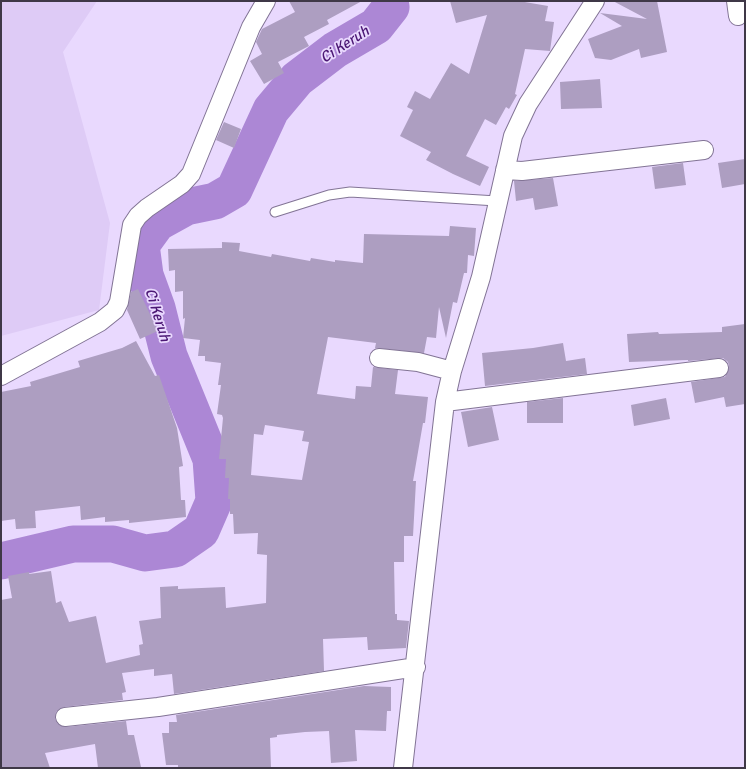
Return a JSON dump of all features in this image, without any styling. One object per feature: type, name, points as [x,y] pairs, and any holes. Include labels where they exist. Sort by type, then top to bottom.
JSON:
[{"type":"street","points":[[1,376],[100,322],[115,310],[118,302],[132,226],[147,208],[182,184],[191,174],[251,28],[266,1]]},
{"type":"street","points":[[403,768],[454,401],[452,370],[481,277],[497,201],[513,171],[512,136],[528,104],[595,1]]},
{"type":"street","points":[[513,171],[704,150]]},
{"type":"street","points":[[379,358],[418,362],[452,370]]},
{"type":"street","points":[[454,401],[720,368]]},
{"type":"street","points":[[65,717],[158,707],[416,667]]},
{"type":"lane","points":[[275,212],[329,195],[350,192],[497,201]]},
{"type":"shaded area","points":[[1,1],[97,1],[63,52],[110,223],[99,310],[1,336]]},
{"type":"building","points":[[289,1],[362,1],[327,20],[329,24],[304,37],[309,46],[278,62],[284,73],[264,84],[250,61],[262,54],[256,42],[262,29],[295,12]]},
{"type":"building","points":[[450,1],[519,1],[548,6],[545,21],[554,22],[550,51],[525,49],[515,94],[517,95],[509,109],[506,107],[496,125],[485,119],[466,156],[489,167],[480,186],[426,160],[431,152],[400,136],[413,110],[407,107],[415,91],[430,99],[451,63],[469,74],[487,15],[456,23]]},
{"type":"building","points":[[613,1],[657,1],[667,52],[641,58],[639,49],[611,60],[595,58],[588,39],[622,26],[600,13],[647,19]]},
{"type":"building","points":[[600,79],[602,108],[561,109],[560,82]]},
{"type":"building","points":[[224,122],[241,129],[234,148],[216,140]]},
{"type":"building","points":[[745,159],[745,184],[722,188],[718,163]]},
{"type":"building","points":[[683,163],[686,185],[655,189],[652,167]]},
{"type":"building","points":[[553,178],[558,206],[535,210],[533,198],[516,201],[514,181]]},
{"type":"building","points":[[450,226],[476,228],[474,256],[468,255],[467,273],[464,273],[457,303],[453,302],[446,338],[439,307],[436,338],[427,337],[424,353],[375,348],[376,343],[328,337],[317,394],[355,399],[356,386],[371,387],[373,367],[398,370],[395,394],[428,397],[425,423],[423,423],[413,481],[416,481],[413,536],[404,536],[404,562],[394,562],[395,614],[397,614],[397,620],[409,621],[406,648],[368,650],[367,637],[323,639],[324,671],[174,694],[172,674],[154,676],[154,669],[122,673],[126,692],[122,693],[123,700],[64,707],[56,712],[55,718],[57,723],[66,727],[126,721],[128,735],[134,735],[141,767],[98,768],[95,744],[45,753],[50,768],[1,768],[1,600],[12,598],[8,576],[29,572],[29,574],[51,571],[56,603],[61,601],[69,622],[96,616],[106,663],[140,655],[139,645],[143,644],[139,621],[161,618],[160,587],[178,586],[178,589],[225,587],[226,608],[266,603],[267,555],[257,554],[258,533],[234,534],[233,514],[230,514],[230,499],[228,499],[229,478],[225,478],[226,459],[219,459],[223,418],[222,415],[217,414],[221,385],[218,385],[221,363],[205,361],[205,356],[198,356],[200,340],[183,338],[185,318],[183,319],[183,291],[175,292],[175,270],[169,271],[168,249],[222,248],[222,242],[240,243],[239,251],[271,257],[272,254],[310,261],[311,258],[335,262],[335,260],[363,263],[364,234],[449,236]],"holes":[[[265,425],[304,431],[302,441],[309,442],[302,480],[251,475],[254,434],[263,435]]]},
{"type":"building","points":[[138,289],[158,331],[140,339],[127,310],[131,292]]},
{"type":"building","points":[[745,324],[745,404],[726,407],[724,397],[695,403],[691,382],[725,377],[729,367],[728,362],[723,358],[688,361],[629,362],[627,334],[658,332],[659,334],[722,332],[722,327]]},
{"type":"building","points":[[136,341],[155,376],[159,375],[177,428],[183,466],[179,467],[181,500],[185,500],[186,517],[129,523],[129,520],[105,522],[105,517],[81,520],[80,506],[35,511],[36,528],[16,529],[15,519],[1,521],[1,392],[31,386],[30,382],[80,367],[78,361],[122,348]]},
{"type":"building","points":[[563,343],[566,361],[585,358],[587,374],[485,386],[482,353],[533,348]]},
{"type":"building","points":[[563,398],[563,423],[527,423],[527,402]]},
{"type":"building","points":[[666,398],[670,419],[634,426],[631,405]]},
{"type":"building","points":[[492,407],[499,440],[468,447],[461,412]]},
{"type":"building","points":[[364,686],[391,687],[391,711],[387,711],[386,731],[355,730],[357,761],[331,763],[329,731],[277,735],[277,737],[270,738],[271,768],[178,768],[178,765],[166,765],[162,733],[169,733],[169,722],[177,722],[176,715]]},
{"type":"waterway","name":"Ci Keruh","points":[[1,561],[73,544],[113,544],[145,553],[175,549],[201,531],[214,501],[211,459],[169,356],[157,308],[145,275],[141,245],[157,223],[186,207],[215,201],[234,190],[271,110],[297,79],[335,50],[376,26],[391,7],[390,1]]}]
